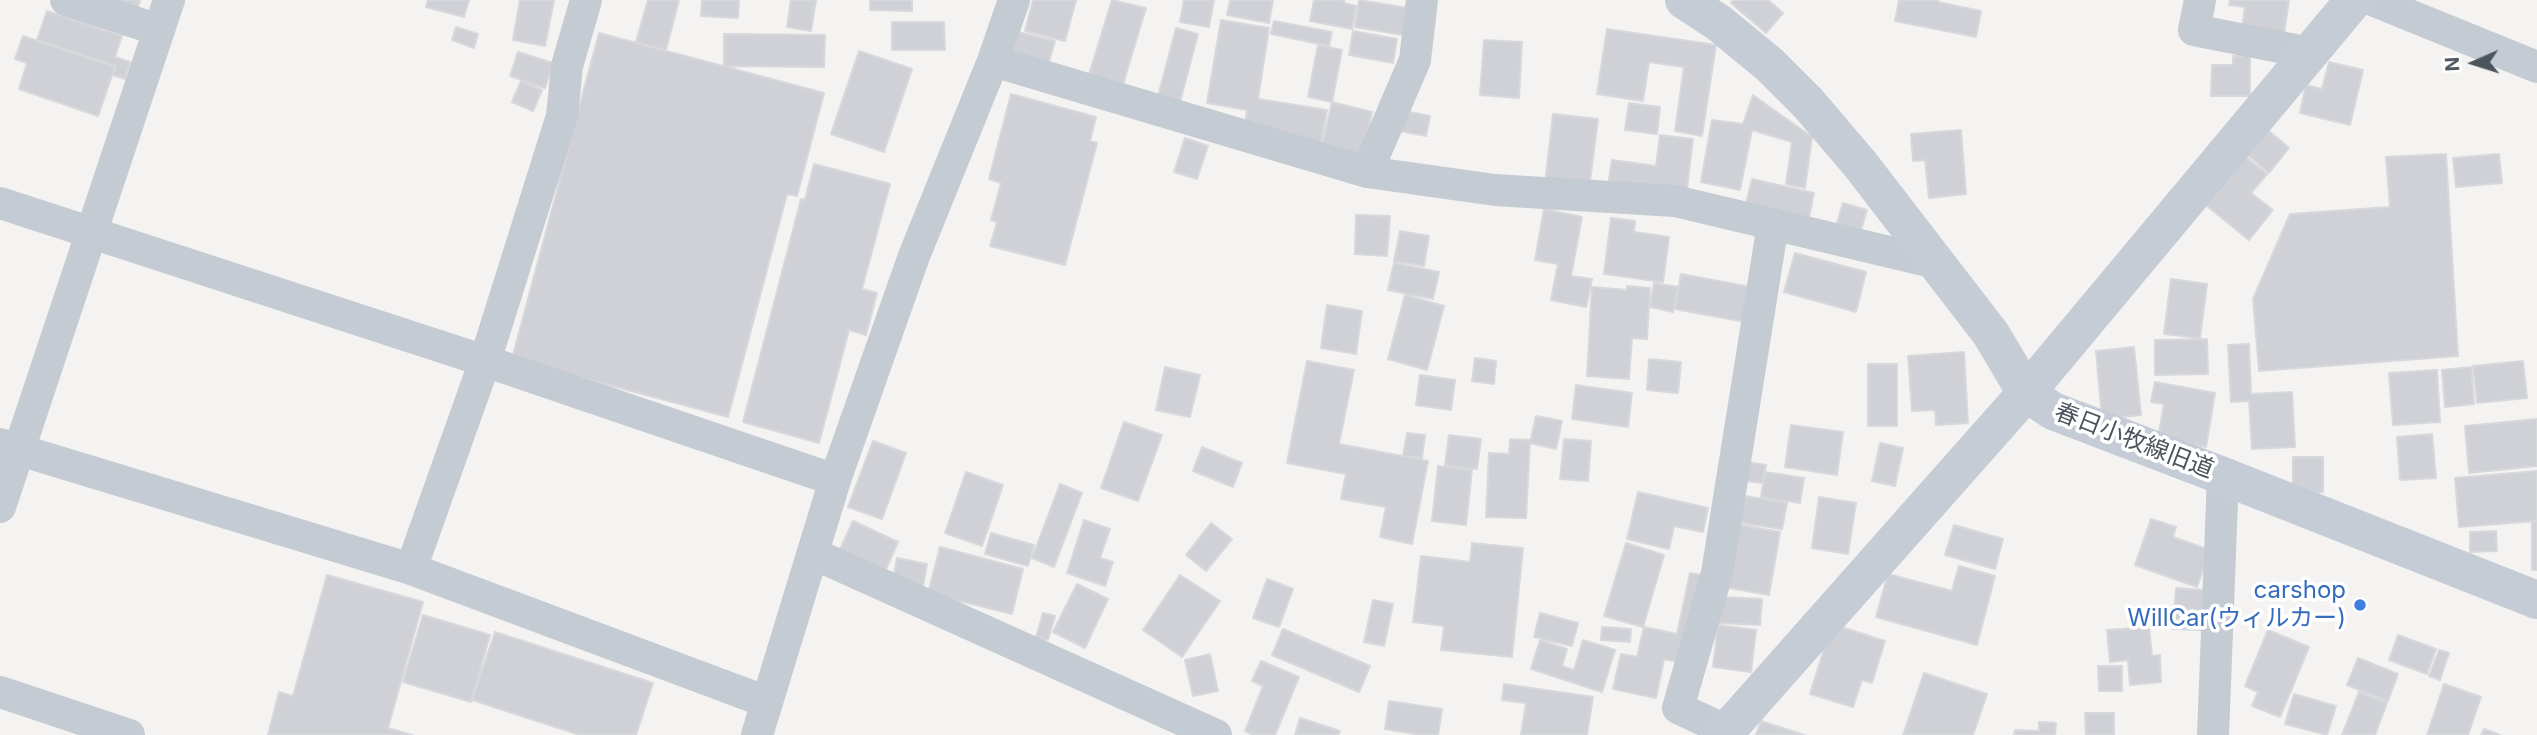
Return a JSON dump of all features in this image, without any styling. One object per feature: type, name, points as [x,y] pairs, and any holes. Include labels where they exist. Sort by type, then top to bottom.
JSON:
[{"type":"street","points":[[66,0],[159,30]]},
{"type":"street","points":[[0,506],[9,447],[91,233],[169,0]]},
{"type":"street","points":[[411,569],[485,361],[562,116],[567,66],[586,0]]},
{"type":"street","points":[[757,735],[835,480],[914,256],[993,61],[1014,0]]},
{"type":"street","points":[[1367,172],[1415,60],[1422,0]]},
{"type":"street","name":"春日小牧線旧道","points":[[1684,0],[1719,23],[1770,65],[1808,103],[1860,164],[1992,334],[2026,393],[2053,411],[2223,475],[2537,600]]},
{"type":"street","points":[[2200,0],[2194,30],[2311,53]]},
{"type":"street","points":[[1773,224],[1717,573],[1678,708],[1725,733],[2026,393],[2354,0]]},
{"type":"street","points":[[2372,0],[2537,67]]},
{"type":"street","points":[[993,61],[1367,172],[1495,190],[1675,201],[1936,263]]},
{"type":"street","points":[[0,203],[485,361],[835,480]]},
{"type":"street","points":[[9,447],[411,569],[767,702]]},
{"type":"street","points":[[2213,735],[2223,475]]},
{"type":"street","points":[[814,554],[1216,735]]},
{"type":"street","points":[[0,692],[129,735]]},
{"type":"building","points":[[101,0],[140,0],[137,10]]},
{"type":"building","points":[[428,0],[469,0],[464,17],[426,7]]},
{"type":"building","points":[[520,0],[554,0],[545,46],[513,40]]},
{"type":"building","points":[[648,0],[679,0],[666,50],[636,42]]},
{"type":"building","points":[[702,0],[739,0],[738,18],[701,16]]},
{"type":"building","points":[[791,0],[816,0],[811,31],[787,27]]},
{"type":"building","points":[[870,0],[912,0],[912,11],[870,10]]},
{"type":"building","points":[[1033,0],[1076,0],[1065,41],[1025,31]]},
{"type":"building","points":[[1112,0],[1146,8],[1121,91],[1087,81]]},
{"type":"building","points":[[1184,0],[1214,0],[1209,27],[1180,22]]},
{"type":"building","points":[[1230,0],[1273,0],[1269,23],[1227,15]]},
{"type":"building","points":[[1314,0],[1344,0],[1344,3],[1356,6],[1352,29],[1310,21]]},
{"type":"building","points":[[1359,0],[1408,8],[1403,35],[1355,27]]},
{"type":"building","points":[[1733,0],[1768,0],[1783,13],[1766,33],[1731,3]]},
{"type":"building","points":[[1899,0],[1938,0],[1981,11],[1976,37],[1895,21]]},
{"type":"building","points":[[2230,0],[2289,0],[2284,34],[2242,28],[2245,7],[2229,5]]},
{"type":"building","points":[[47,11],[122,36],[115,57],[130,62],[125,79],[113,75],[116,66],[37,40]]},
{"type":"building","points":[[1221,20],[1269,28],[1258,99],[1327,110],[1321,143],[1244,130],[1247,110],[1207,103]]},
{"type":"building","points":[[1274,21],[1332,32],[1329,46],[1271,34]]},
{"type":"building","points":[[892,22],[944,22],[945,50],[892,50]]},
{"type":"building","points":[[456,27],[478,34],[474,48],[452,40]]},
{"type":"building","points":[[1176,28],[1198,34],[1180,102],[1158,96]]},
{"type":"building","points":[[1607,29],[1716,45],[1702,136],[1675,131],[1684,67],[1649,62],[1643,101],[1597,94]]},
{"type":"building","points":[[1353,31],[1397,39],[1393,63],[1349,55]]},
{"type":"building","points":[[1018,32],[1055,41],[1047,68],[1011,58]]},
{"type":"building","points":[[599,33],[824,93],[797,196],[787,194],[728,417],[512,359]]},
{"type":"building","points":[[724,34],[825,35],[824,67],[724,66]]},
{"type":"building","points":[[23,36],[115,67],[98,116],[19,89],[27,63],[15,59]]},
{"type":"building","points":[[1484,40],[1522,42],[1519,98],[1480,95]]},
{"type":"building","points":[[1318,45],[1342,50],[1332,102],[1308,97]]},
{"type":"building","points":[[859,51],[912,69],[884,152],[831,134]]},
{"type":"building","points":[[518,52],[553,63],[545,88],[510,76]]},
{"type":"building","points":[[2233,56],[2250,56],[2250,96],[2211,96],[2212,65],[2233,65]]},
{"type":"building","points":[[2329,62],[2363,70],[2350,125],[2300,113],[2306,85],[2322,89]]},
{"type":"building","points":[[521,81],[542,90],[533,111],[512,102]]},
{"type":"building","points":[[1011,94],[1096,117],[1090,141],[1097,143],[1065,265],[990,246],[997,222],[991,220],[1001,183],[989,179]]},
{"type":"building","points":[[1753,95],[1812,137],[1805,188],[1786,184],[1792,142],[1752,130],[1740,190],[1701,182],[1712,120],[1743,124]]},
{"type":"building","points":[[1332,102],[1372,112],[1362,156],[1322,146]]},
{"type":"building","points":[[1629,103],[1660,107],[1657,134],[1625,130]]},
{"type":"building","points":[[1405,111],[1430,116],[1426,136],[1400,131]]},
{"type":"building","points":[[1553,114],[1598,119],[1589,189],[1545,184]]},
{"type":"building","points":[[1961,130],[1966,194],[1929,198],[1925,160],[1913,161],[1911,134]]},
{"type":"building","points":[[2269,131],[2289,148],[2269,173],[2248,155]]},
{"type":"building","points":[[1660,135],[1693,139],[1686,197],[1608,186],[1612,160],[1656,166]]},
{"type":"building","points":[[1185,138],[1208,146],[1197,179],[1174,172]]},
{"type":"building","points":[[2446,154],[2458,356],[2259,371],[2253,299],[2290,214],[2390,207],[2386,157]]},
{"type":"building","points":[[2499,154],[2502,183],[2456,187],[2453,158]]},
{"type":"building","points":[[2246,157],[2267,174],[2251,193],[2273,210],[2249,240],[2207,206]]},
{"type":"building","points":[[814,164],[890,184],[862,289],[877,293],[866,335],[849,330],[819,443],[743,422],[801,199],[805,200]]},
{"type":"building","points":[[1752,179],[1814,193],[1808,222],[1745,208]]},
{"type":"building","points":[[1843,203],[1867,210],[1859,237],[1835,230]]},
{"type":"building","points":[[1544,209],[1582,217],[1571,276],[1592,279],[1586,307],[1551,300],[1558,264],[1535,260]]},
{"type":"building","points":[[1356,215],[1390,216],[1387,256],[1355,254]]},
{"type":"building","points":[[1611,218],[1635,221],[1634,232],[1669,237],[1663,282],[1604,274]]},
{"type":"building","points":[[1400,231],[1429,236],[1424,266],[1394,261]]},
{"type":"building","points":[[1795,253],[1866,272],[1856,312],[1784,292]]},
{"type":"building","points":[[1394,263],[1439,272],[1433,299],[1388,290]]},
{"type":"building","points":[[1681,274],[1751,287],[1745,322],[1675,309]]},
{"type":"building","points":[[2171,279],[2207,284],[2200,338],[2164,334]]},
{"type":"building","points":[[1654,283],[1678,287],[1673,312],[1650,307]]},
{"type":"building","points":[[1627,286],[1650,288],[1647,339],[1632,338],[1629,379],[1587,376],[1592,287],[1627,290]]},
{"type":"building","points":[[1405,295],[1444,306],[1427,370],[1388,359]]},
{"type":"building","points":[[1327,305],[1362,311],[1356,354],[1321,348]]},
{"type":"building","points":[[2207,339],[2208,374],[2155,375],[2155,340]]},
{"type":"building","points":[[2249,344],[2251,394],[2292,392],[2295,447],[2252,449],[2249,401],[2231,402],[2228,345]]},
{"type":"building","points":[[2134,347],[2141,415],[2102,419],[2096,351]]},
{"type":"building","points":[[1964,352],[1968,423],[1936,425],[1935,410],[1912,411],[1908,356]]},
{"type":"building","points":[[1475,358],[1496,361],[1494,384],[1472,381]]},
{"type":"building","points":[[1649,359],[1681,362],[1678,393],[1647,390]]},
{"type":"building","points":[[1307,361],[1354,370],[1339,444],[1428,461],[1412,544],[1380,537],[1386,507],[1341,499],[1346,474],[1287,463]]},
{"type":"building","points":[[2523,361],[2527,398],[2477,403],[2473,366]]},
{"type":"building","points":[[1868,364],[1897,364],[1897,426],[1868,426]]},
{"type":"building","points":[[1165,367],[1200,375],[1190,417],[1156,410]]},
{"type":"building","points":[[2471,367],[2474,404],[2445,407],[2442,370]]},
{"type":"building","points":[[2437,370],[2440,422],[2393,425],[2389,373]]},
{"type":"building","points":[[1420,375],[1455,380],[1451,410],[1416,405]]},
{"type":"building","points":[[2155,382],[2215,393],[2206,447],[2158,438],[2164,404],[2151,402]]},
{"type":"building","points":[[1576,385],[1632,393],[1628,427],[1572,419]]},
{"type":"building","points":[[1536,416],[1562,421],[1556,449],[1530,443]]},
{"type":"building","points":[[2537,419],[2537,466],[2469,473],[2465,426]]},
{"type":"building","points":[[1124,422],[1162,435],[1138,501],[1101,488]]},
{"type":"building","points":[[1791,425],[1843,432],[1837,475],[1785,467]]},
{"type":"building","points":[[1407,433],[1425,435],[1422,458],[1403,456]]},
{"type":"building","points":[[2432,434],[2436,478],[2400,480],[2397,437]]},
{"type":"building","points":[[1449,435],[1481,439],[1477,469],[1445,465]]},
{"type":"building","points":[[1510,439],[1530,440],[1526,518],[1486,517],[1489,453],[1509,454]]},
{"type":"building","points":[[1564,439],[1591,441],[1588,481],[1560,479]]},
{"type":"building","points":[[873,441],[906,453],[882,519],[848,507]]},
{"type":"building","points":[[1880,443],[1903,448],[1895,486],[1872,481]]},
{"type":"building","points":[[1202,447],[1242,463],[1233,487],[1193,471]]},
{"type":"building","points":[[2293,457],[2323,457],[2323,492],[2293,493]]},
{"type":"building","points":[[1748,462],[1766,465],[1763,483],[1745,481]]},
{"type":"building","points":[[1438,466],[1472,470],[1466,525],[1432,521]]},
{"type":"building","points":[[2537,471],[2537,521],[2459,527],[2455,478]]},
{"type":"building","points":[[966,472],[1003,485],[982,546],[945,533]]},
{"type":"building","points":[[1765,472],[1804,478],[1800,503],[1761,497]]},
{"type":"building","points":[[1060,484],[1082,493],[1054,567],[1032,558]]},
{"type":"building","points":[[1638,492],[1708,508],[1703,532],[1674,526],[1669,549],[1627,539]]},
{"type":"building","points":[[1739,495],[1787,503],[1782,529],[1735,522]]},
{"type":"building","points":[[1819,497],[1856,503],[1848,554],[1812,548]]},
{"type":"building","points":[[2151,519],[2176,527],[2173,537],[2210,550],[2197,587],[2135,565]]},
{"type":"building","points":[[1084,520],[1110,529],[1100,558],[1113,562],[1105,586],[1067,573]]},
{"type":"building","points":[[853,521],[898,542],[882,578],[837,556]]},
{"type":"building","points":[[2532,522],[2537,522],[2537,570],[2532,570]]},
{"type":"building","points":[[1211,523],[1232,539],[1206,571],[1186,555]]},
{"type":"building","points":[[1735,524],[1780,532],[1769,595],[1724,587]]},
{"type":"building","points":[[1954,525],[2003,539],[1995,569],[1945,555]]},
{"type":"building","points":[[2496,531],[2497,551],[2470,552],[2470,532]]},
{"type":"building","points":[[991,533],[1034,545],[1028,566],[985,554]]},
{"type":"building","points":[[1472,543],[1523,548],[1512,657],[1441,650],[1444,626],[1413,622],[1421,556],[1470,562]]},
{"type":"building","points":[[1626,543],[1664,555],[1643,627],[1604,616]]},
{"type":"building","points":[[940,547],[1023,569],[1012,614],[928,593]]},
{"type":"building","points":[[897,558],[927,564],[922,592],[892,586]]},
{"type":"building","points":[[1959,566],[1995,576],[1977,645],[1876,617],[1888,574],[1952,591]]},
{"type":"building","points":[[1690,573],[1706,576],[1686,664],[1664,659],[1656,698],[1613,689],[1621,654],[1637,657],[1644,627],[1677,634]]},
{"type":"building","points":[[327,575],[423,602],[388,728],[412,735],[268,735],[279,692],[293,696]]},
{"type":"building","points":[[1180,575],[1220,601],[1182,657],[1143,630]]},
{"type":"building","points":[[1267,579],[1293,589],[1279,627],[1253,618]]},
{"type":"building","points":[[1077,584],[1108,599],[1085,648],[1053,632]]},
{"type":"building","points":[[2176,588],[2204,590],[2201,630],[2173,629]]},
{"type":"building","points":[[1721,597],[1762,599],[1760,625],[1719,623]]},
{"type":"building","points":[[1373,600],[1393,604],[1384,646],[1364,642]]},
{"type":"building","points":[[1043,613],[1055,616],[1048,640],[1036,637]]},
{"type":"building","points":[[1540,613],[1578,623],[1572,646],[1534,637]]},
{"type":"building","points":[[423,615],[490,635],[471,702],[403,682]]},
{"type":"building","points":[[1832,624],[1885,641],[1872,683],[1862,680],[1853,707],[1810,694]]},
{"type":"building","points":[[1718,625],[1756,630],[1751,672],[1713,667]]},
{"type":"building","points":[[1602,627],[1631,629],[1630,642],[1601,640]]},
{"type":"building","points":[[2149,627],[2152,656],[2160,655],[2161,682],[2130,685],[2128,660],[2110,662],[2107,630]]},
{"type":"building","points":[[1283,629],[1370,666],[1359,692],[1272,655]]},
{"type":"building","points":[[2268,630],[2309,647],[2280,717],[2252,706],[2258,692],[2245,686]]},
{"type":"building","points":[[495,632],[653,683],[636,735],[580,735],[472,700]]},
{"type":"building","points":[[2398,635],[2436,649],[2427,674],[2389,660]]},
{"type":"building","points":[[1540,640],[1567,649],[1562,666],[1574,670],[1583,640],[1615,650],[1602,692],[1531,669]]},
{"type":"building","points":[[2439,650],[2449,653],[2440,680],[2429,676]]},
{"type":"building","points":[[1210,654],[1218,691],[1193,696],[1185,660]]},
{"type":"building","points":[[2358,658],[2398,674],[2388,701],[2347,685]]},
{"type":"building","points":[[1261,661],[1299,677],[1275,735],[1253,735],[1245,731],[1263,686],[1252,681]]},
{"type":"building","points":[[2098,666],[2122,666],[2122,691],[2099,691]]},
{"type":"building","points":[[1924,673],[1987,694],[1973,735],[1903,735]]},
{"type":"building","points":[[1504,684],[1593,697],[1587,735],[1521,735],[1526,703],[1502,700]]},
{"type":"building","points":[[2444,684],[2481,697],[2468,735],[2427,735]]},
{"type":"building","points":[[2359,692],[2387,703],[2375,735],[2342,735]]},
{"type":"building","points":[[2294,694],[2336,706],[2327,735],[2285,724]]},
{"type":"building","points":[[1389,701],[1442,709],[1438,735],[1385,729]]},
{"type":"building","points":[[2085,713],[2114,713],[2114,735],[2086,735]]},
{"type":"building","points":[[1300,718],[1340,731],[1338,735],[1295,735]]},
{"type":"building","points":[[1761,721],[1804,735],[1756,735]]},
{"type":"building","points":[[2039,722],[2056,723],[2055,735],[2014,735],[2015,730],[2039,731]]},
{"type":"building","points":[[2484,729],[2500,735],[2481,735]]},
{"type":"place","name":"carshop WillCar(ウィルカー)","points":[[2360,605]]}]
